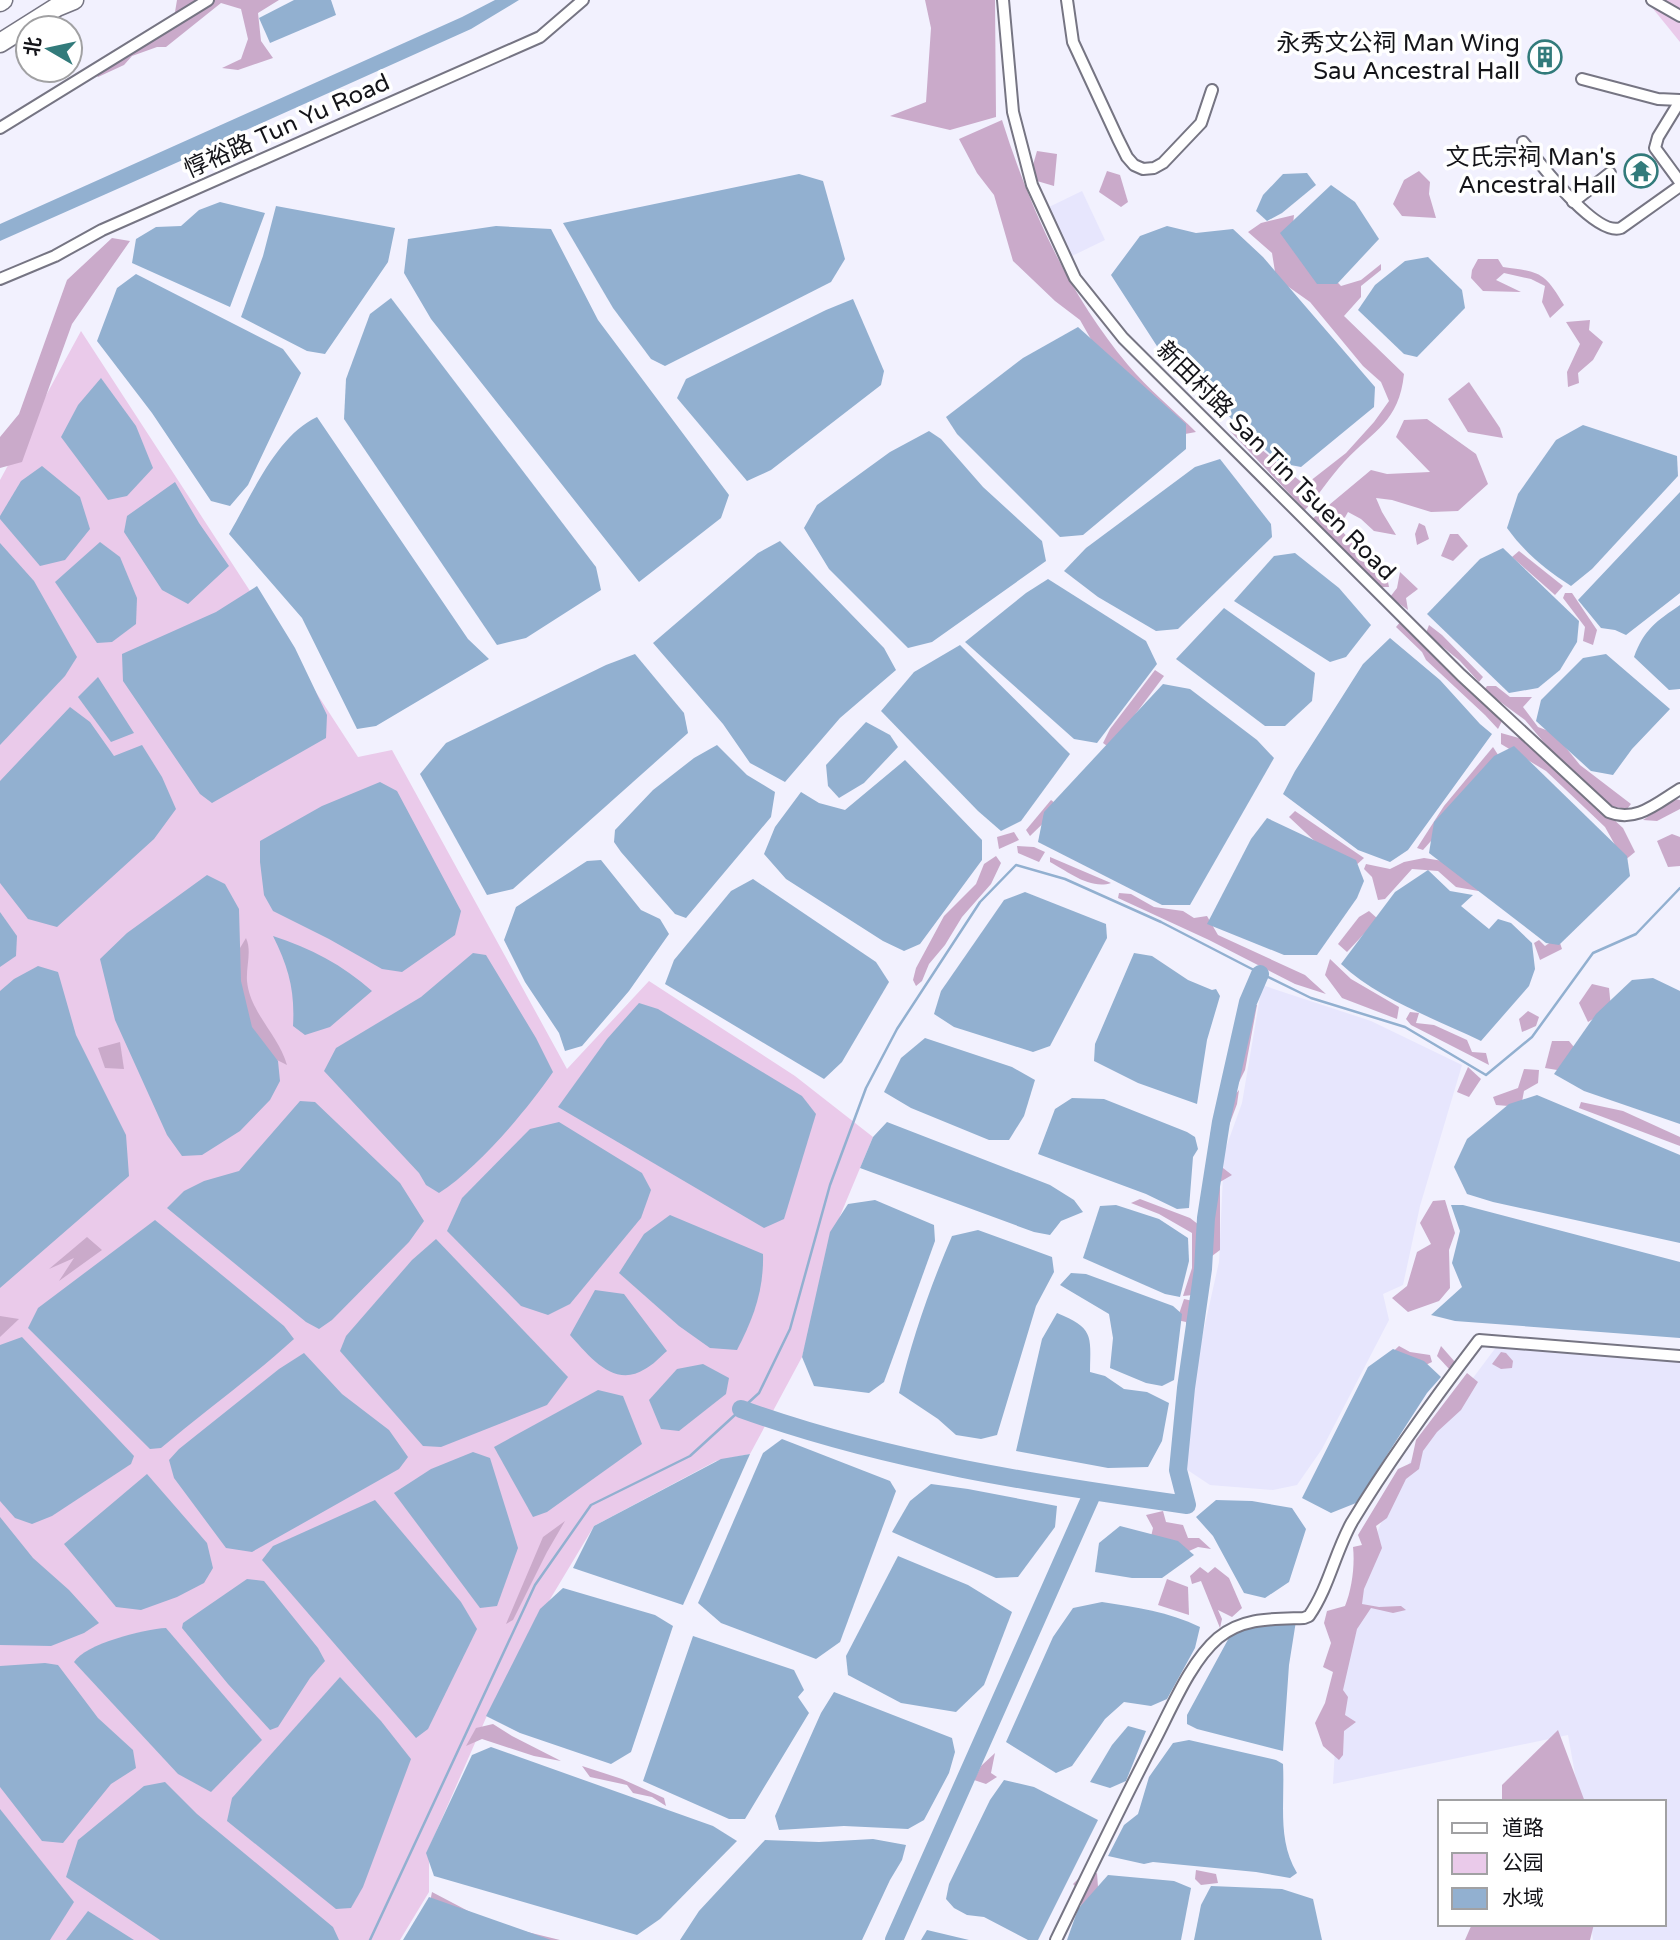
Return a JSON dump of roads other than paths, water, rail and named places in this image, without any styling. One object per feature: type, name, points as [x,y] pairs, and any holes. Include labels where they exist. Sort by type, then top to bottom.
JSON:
[{"type":"main road","points":[[0,43],[57,7],[75,0]]},
{"type":"street","points":[[0,128],[208,0]]},
{"type":"street","name":"惇裕路 Tun Yu Road","points":[[0,279],[55,256],[102,230],[540,37],[583,0]]},
{"type":"street","name":"新田村路 San Tin Tsuen Road","points":[[1003,0],[1013,112],[1032,186],[1074,278],[1123,338],[1461,675],[1609,811],[1633,816],[1680,789]]},
{"type":"street","points":[[1067,0],[1073,42],[1124,152],[1134,165],[1143,169],[1154,168],[1163,163],[1201,123],[1212,90]]},
{"type":"street","points":[[1652,0],[1680,16]]},
{"type":"street","points":[[1523,142],[1573,202],[1610,229],[1617,230],[1680,184],[1655,148],[1658,136],[1680,100],[1658,99],[1581,79]]},
{"type":"street","points":[[1573,202],[1610,173]]},
{"type":"street","points":[[1056,1940],[1124,1800],[1195,1666],[1219,1637],[1243,1624],[1264,1618],[1309,1616],[1330,1578],[1342,1543],[1354,1520],[1425,1411],[1479,1340],[1680,1356]]},
{"type":"water","points":[[294,0],[331,0],[336,15],[270,43],[259,18]]},
{"type":"water","points":[[495,0],[519,0],[471,29],[244,131],[248,139],[225,149],[221,143],[0,241],[0,224]]},
{"type":"water","points":[[1307,173],[1316,185],[1282,213],[1267,221],[1256,211],[1263,195],[1283,174]]},
{"type":"water","points":[[799,174],[823,181],[845,259],[831,282],[665,366],[651,359],[613,308],[563,223]]},
{"type":"water","points":[[1331,185],[1355,202],[1379,239],[1337,284],[1317,284],[1280,233]]},
{"type":"water","points":[[220,202],[265,213],[230,307],[132,263],[136,239],[156,227],[181,226],[199,210]]},
{"type":"water","points":[[276,206],[395,228],[388,262],[325,354],[307,351],[241,317],[263,256]]},
{"type":"water","points":[[496,226],[551,229],[598,320],[729,495],[721,518],[639,582],[431,319],[404,273],[408,239]]},
{"type":"water","points":[[1167,226],[1196,233],[1233,229],[1263,257],[1375,387],[1374,407],[1301,467],[1280,463],[1164,357],[1111,275],[1140,236]]},
{"type":"water","points":[[1428,257],[1462,290],[1465,308],[1417,357],[1404,354],[1358,310],[1375,285],[1405,261]]},
{"type":"water","points":[[136,274],[283,349],[301,373],[248,485],[230,506],[211,501],[152,413],[97,341],[117,288]]},
{"type":"water","points":[[391,298],[596,567],[601,590],[526,638],[497,645],[344,419],[346,379],[370,314]]},
{"type":"water","points":[[853,299],[884,371],[881,385],[771,470],[747,481],[677,398],[686,379]]},
{"type":"water","points":[[1078,327],[1186,424],[1186,449],[1083,535],[1060,537],[957,434],[946,417],[1023,358]]},
{"type":"water","points":[[101,378],[136,426],[153,468],[127,496],[108,500],[61,437],[78,405]]},
{"type":"water","points":[[317,417],[468,639],[489,659],[376,726],[357,729],[302,618],[229,534],[277,452],[302,426]]},
{"type":"water","points":[[1583,425],[1677,456],[1678,476],[1592,569],[1571,586],[1536,560],[1507,528],[1518,494],[1556,440]]},
{"type":"water","points":[[929,431],[941,439],[983,487],[1042,541],[1046,561],[932,642],[908,648],[829,569],[804,528],[817,505],[890,452]]},
{"type":"water","points":[[1220,459],[1271,524],[1272,537],[1178,629],[1156,631],[1098,597],[1064,571],[1086,548],[1195,467]]},
{"type":"water","points":[[42,466],[80,497],[90,529],[65,560],[40,566],[0,516],[21,481]]},
{"type":"water","points":[[175,482],[229,566],[188,604],[162,590],[124,532],[127,516]]},
{"type":"water","points":[[1680,492],[1680,593],[1626,635],[1601,628],[1578,600]]},
{"type":"water","points":[[780,541],[884,648],[896,670],[840,718],[785,782],[750,763],[723,724],[653,643],[758,553]]},
{"type":"water","points":[[100,542],[120,557],[137,598],[136,624],[112,642],[97,643],[55,582]]},
{"type":"water","points":[[0,543],[34,581],[77,657],[65,676],[0,745]]},
{"type":"water","points":[[1503,548],[1579,621],[1577,642],[1560,670],[1538,688],[1509,693],[1427,614],[1480,559]]},
{"type":"water","points":[[1295,553],[1339,588],[1371,625],[1346,657],[1330,662],[1234,601],[1274,556]]},
{"type":"water","points":[[1048,579],[1146,641],[1157,664],[1097,743],[1074,739],[965,642],[1026,593]]},
{"type":"water","points":[[257,586],[295,648],[327,715],[326,738],[212,803],[200,794],[123,681],[122,654],[216,612]]},
{"type":"water","points":[[1680,605],[1680,689],[1669,690],[1634,657],[1642,639],[1652,626]]},
{"type":"water","points":[[1224,608],[1315,673],[1312,701],[1285,726],[1265,726],[1176,659]]},
{"type":"water","points":[[1390,638],[1440,680],[1492,734],[1408,850],[1390,862],[1358,850],[1283,794],[1363,664]]},
{"type":"water","points":[[960,645],[1070,754],[1021,821],[1001,831],[978,811],[881,711],[914,672]]},
{"type":"water","points":[[635,654],[684,713],[688,733],[513,889],[487,895],[420,774],[446,743],[606,665]]},
{"type":"water","points":[[1606,654],[1670,709],[1632,749],[1613,775],[1591,771],[1536,721],[1541,700],[1583,658]]},
{"type":"water","points":[[98,677],[134,733],[111,742],[78,697]]},
{"type":"water","points":[[1163,684],[1190,689],[1257,740],[1274,758],[1190,905],[1162,905],[1038,842],[1044,812]]},
{"type":"water","points":[[70,707],[90,722],[114,756],[142,745],[162,777],[176,809],[154,839],[57,927],[28,919],[0,883],[0,781]]},
{"type":"water","points":[[866,722],[890,735],[898,747],[864,783],[839,798],[828,786],[826,765]]},
{"type":"water","points":[[717,745],[747,775],[775,792],[771,817],[686,918],[675,914],[621,852],[614,842],[615,830],[653,790],[694,758]]},
{"type":"water","points":[[1514,746],[1627,856],[1630,876],[1559,945],[1546,943],[1429,853],[1434,822],[1494,756]]},
{"type":"water","points":[[905,760],[982,840],[982,860],[920,944],[904,951],[883,941],[786,879],[764,854],[775,827],[801,792],[819,803],[845,810]]},
{"type":"water","points":[[380,782],[397,791],[461,911],[455,935],[402,972],[382,969],[273,911],[264,895],[260,862],[260,841],[322,806]]},
{"type":"water","points":[[1267,818],[1356,860],[1364,881],[1357,898],[1317,955],[1284,955],[1207,924],[1251,839]]},
{"type":"water","points":[[601,860],[641,910],[660,919],[669,934],[629,991],[582,1046],[565,1051],[559,1033],[525,982],[504,940],[516,907],[587,861]]},
{"type":"water","points":[[1428,870],[1450,891],[1473,895],[1461,906],[1489,929],[1498,919],[1511,923],[1532,943],[1535,969],[1529,986],[1481,1041],[1390,998],[1341,964],[1395,892]]},
{"type":"water","points":[[207,875],[225,884],[239,909],[241,981],[252,1027],[278,1061],[280,1081],[270,1100],[240,1131],[202,1155],[182,1156],[167,1135],[115,1020],[100,959],[127,933]]},
{"type":"water","points":[[753,879],[876,962],[889,982],[842,1062],[824,1079],[665,984],[674,960],[731,891]]},
{"type":"water","points":[[1025,892],[1106,924],[1107,938],[1050,1046],[1033,1052],[954,1027],[934,1014],[941,991],[1004,900]]},
{"type":"water","points":[[0,912],[17,936],[16,956],[0,967]]},
{"type":"water","points":[[273,936],[326,958],[372,991],[330,1027],[305,1035],[293,1026],[290,980]]},
{"type":"water","points":[[473,953],[486,955],[536,1038],[553,1072],[501,1137],[470,1169],[439,1193],[426,1185],[419,1173],[324,1071],[336,1048],[421,997]]},
{"type":"water","points":[[1134,953],[1152,956],[1188,980],[1212,990],[1216,989],[1220,996],[1207,1040],[1197,1104],[1138,1083],[1094,1061],[1095,1044]]},
{"type":"water","points":[[38,966],[58,972],[76,1035],[126,1135],[129,1176],[0,1288],[0,991],[14,979]]},
{"type":"water","points":[[1653,978],[1680,991],[1680,1124],[1584,1091],[1554,1074],[1596,1014],[1632,980]]},
{"type":"water","points":[[639,1003],[658,1009],[802,1096],[816,1114],[784,1219],[764,1228],[558,1107],[607,1039]]},
{"type":"water","points":[[925,1038],[1012,1067],[1035,1080],[1024,1116],[1009,1140],[989,1140],[911,1108],[884,1092],[901,1058]]},
{"type":"water","points":[[1537,1095],[1680,1155],[1680,1243],[1467,1194],[1454,1167],[1467,1139],[1509,1104]]},
{"type":"water","points":[[1072,1098],[1104,1099],[1195,1137],[1198,1149],[1193,1157],[1189,1208],[1177,1209],[1146,1194],[1038,1154],[1055,1109]]},
{"type":"water","points":[[300,1101],[315,1102],[400,1183],[424,1221],[409,1242],[332,1320],[319,1329],[306,1322],[167,1208],[184,1191],[204,1181],[239,1171]]},
{"type":"water","points":[[559,1122],[642,1173],[651,1190],[641,1218],[570,1304],[548,1315],[521,1306],[447,1231],[462,1198],[530,1129]]},
{"type":"water","points":[[887,1122],[1050,1185],[1074,1200],[1083,1212],[1061,1221],[1050,1235],[1034,1232],[860,1168],[873,1137]]},
{"type":"water","points":[[875,1200],[934,1225],[935,1241],[884,1382],[869,1393],[814,1386],[802,1357],[830,1232],[848,1204]]},
{"type":"water","points":[[1116,1205],[1159,1219],[1188,1238],[1189,1261],[1180,1297],[1165,1294],[1083,1258],[1100,1206]]},
{"type":"water","points":[[1451,1205],[1463,1205],[1680,1262],[1680,1338],[1455,1321],[1431,1315],[1462,1287],[1452,1263],[1460,1231]]},
{"type":"water","points":[[670,1215],[763,1254],[762,1280],[756,1304],[737,1350],[710,1348],[679,1326],[619,1273],[644,1234]]},
{"type":"water","points":[[155,1220],[284,1326],[294,1339],[161,1448],[150,1449],[28,1328],[38,1308]]},
{"type":"water","points":[[978,1230],[1052,1257],[1054,1272],[1036,1306],[997,1435],[981,1439],[956,1435],[938,1419],[899,1393],[922,1313],[952,1236]]},
{"type":"water","points":[[436,1239],[568,1377],[547,1405],[441,1447],[423,1446],[340,1351],[346,1336],[412,1260]]},
{"type":"water","points":[[1071,1273],[1086,1274],[1173,1306],[1182,1314],[1174,1380],[1162,1386],[1146,1383],[1110,1368],[1113,1338],[1109,1314],[1060,1285]]},
{"type":"water","points":[[595,1290],[624,1294],[667,1351],[651,1365],[634,1374],[613,1373],[594,1360],[570,1335]]},
{"type":"water","points":[[1057,1313],[1084,1328],[1089,1341],[1090,1372],[1105,1376],[1124,1389],[1147,1392],[1169,1403],[1162,1441],[1148,1467],[1108,1468],[1016,1451],[1042,1339]]},
{"type":"water","points":[[22,1337],[134,1456],[131,1464],[52,1516],[32,1524],[15,1518],[0,1501],[0,1345]]},
{"type":"water","points":[[1393,1349],[1424,1361],[1441,1377],[1427,1393],[1356,1503],[1331,1513],[1302,1498],[1368,1367]]},
{"type":"water","points":[[304,1353],[342,1394],[389,1430],[408,1457],[399,1469],[252,1552],[226,1548],[174,1478],[169,1460],[179,1449],[279,1369]]},
{"type":"water","points":[[703,1364],[729,1378],[726,1394],[679,1431],[661,1429],[649,1400],[677,1369]]},
{"type":"water","points":[[598,1390],[623,1396],[642,1444],[547,1512],[533,1517],[494,1447]]},
{"type":"water","points":[[782,1439],[890,1481],[896,1491],[840,1642],[816,1659],[721,1623],[698,1603],[763,1453]]},
{"type":"water","points":[[473,1452],[490,1458],[518,1548],[497,1606],[480,1608],[394,1493],[431,1469]]},
{"type":"water","points":[[750,1454],[683,1605],[573,1568],[594,1526],[721,1459]]},
{"type":"water","points":[[147,1474],[207,1543],[213,1568],[204,1583],[177,1597],[141,1610],[116,1607],[64,1544]]},
{"type":"water","points":[[931,1484],[1057,1506],[1055,1527],[1018,1577],[996,1578],[892,1532],[910,1501]]},
{"type":"water","points":[[375,1500],[461,1602],[477,1629],[428,1729],[416,1738],[262,1560],[273,1546]]},
{"type":"water","points":[[1216,1500],[1252,1501],[1292,1508],[1306,1529],[1289,1582],[1265,1598],[1244,1593],[1213,1536],[1196,1517]]},
{"type":"water","points":[[0,1517],[33,1558],[69,1590],[99,1623],[84,1633],[51,1646],[0,1645]]},
{"type":"water","points":[[1120,1526],[1178,1541],[1194,1555],[1162,1578],[1132,1578],[1095,1572],[1099,1543]]},
{"type":"water","points":[[898,1556],[968,1585],[1012,1612],[984,1685],[956,1712],[901,1703],[848,1675],[846,1656]]},
{"type":"water","points":[[247,1579],[264,1581],[318,1648],[325,1661],[310,1678],[278,1727],[270,1730],[182,1628],[183,1623]]},
{"type":"water","points":[[563,1588],[655,1615],[673,1626],[631,1752],[611,1764],[520,1733],[486,1716],[540,1609]]},
{"type":"water","points":[[1102,1602],[1164,1614],[1200,1627],[1195,1648],[1167,1699],[1151,1706],[1124,1702],[1105,1719],[1072,1766],[1056,1773],[1006,1742],[1053,1637],[1073,1608]]},
{"type":"water","points":[[1272,1614],[1296,1621],[1289,1665],[1283,1751],[1197,1729],[1187,1724],[1187,1715],[1231,1634]]},
{"type":"water","points":[[166,1628],[262,1740],[211,1792],[178,1774],[74,1662],[80,1655],[102,1644],[130,1634]]},
{"type":"water","points":[[693,1636],[794,1670],[804,1690],[798,1697],[809,1713],[745,1819],[729,1819],[643,1781]]},
{"type":"water","points":[[45,1663],[58,1665],[98,1718],[133,1750],[136,1768],[111,1784],[63,1843],[42,1841],[0,1787],[0,1666]]},
{"type":"water","points":[[340,1677],[381,1721],[411,1759],[363,1887],[351,1908],[336,1909],[227,1821],[232,1798]]},
{"type":"water","points":[[834,1692],[952,1738],[955,1752],[949,1773],[924,1820],[908,1829],[844,1826],[779,1830],[775,1816],[821,1713]]},
{"type":"water","points":[[1128,1726],[1146,1731],[1126,1781],[1110,1788],[1090,1782],[1112,1745]]},
{"type":"water","points":[[1189,1740],[1276,1760],[1283,1764],[1284,1834],[1297,1873],[1290,1878],[1153,1862],[1144,1864],[1108,1856],[1124,1825],[1138,1814],[1149,1777],[1173,1743]]},
{"type":"water","points":[[491,1747],[713,1826],[737,1841],[660,1919],[637,1935],[434,1876],[426,1853],[472,1755]]},
{"type":"water","points":[[1004,1780],[1034,1787],[1098,1820],[1038,1940],[1028,1940],[984,1917],[967,1915],[954,1908],[946,1899],[949,1884],[990,1800]]},
{"type":"water","points":[[165,1782],[197,1814],[333,1927],[339,1940],[160,1940],[66,1877],[78,1840],[144,1786]]},
{"type":"water","points":[[0,1809],[74,1902],[50,1940],[0,1940]]},
{"type":"water","points":[[873,1839],[906,1845],[902,1860],[862,1940],[680,1940],[699,1911],[765,1840],[819,1842]]},
{"type":"water","points":[[1108,1875],[1174,1881],[1191,1888],[1181,1940],[1067,1940],[1078,1909]]},
{"type":"water","points":[[1211,1886],[1282,1889],[1313,1899],[1322,1940],[1194,1940],[1201,1905]]},
{"type":"water","points":[[429,1897],[551,1940],[403,1940]]},
{"type":"water","points":[[88,1911],[134,1940],[66,1940]]},
{"type":"water","points":[[927,1930],[969,1940],[921,1940]]},
{"type":"waterway","points":[[370,1940],[535,1585],[591,1505],[690,1456],[759,1393],[790,1329],[830,1185],[866,1088],[897,1029],[980,902],[1016,865],[1065,879],[1161,922],[1311,998],[1405,1027],[1486,1075],[1532,1037],[1593,953],[1636,934],[1680,888]]},
{"type":"waterway","points":[[741,1409],[906,1457],[1018,1479],[1187,1505],[1178,1470],[1186,1388],[1203,1269],[1206,1218],[1221,1122],[1248,1002],[1260,974]]},
{"type":"waterway","points":[[894,1940],[1093,1492]]},
{"type":"place","name":"永秀文公祠 Man Wing Sau Ancestral Hall","points":[[1545,57]]},
{"type":"place","name":"文氏宗祠 Man's Ancestral Hall","points":[[1641,171]]}]
